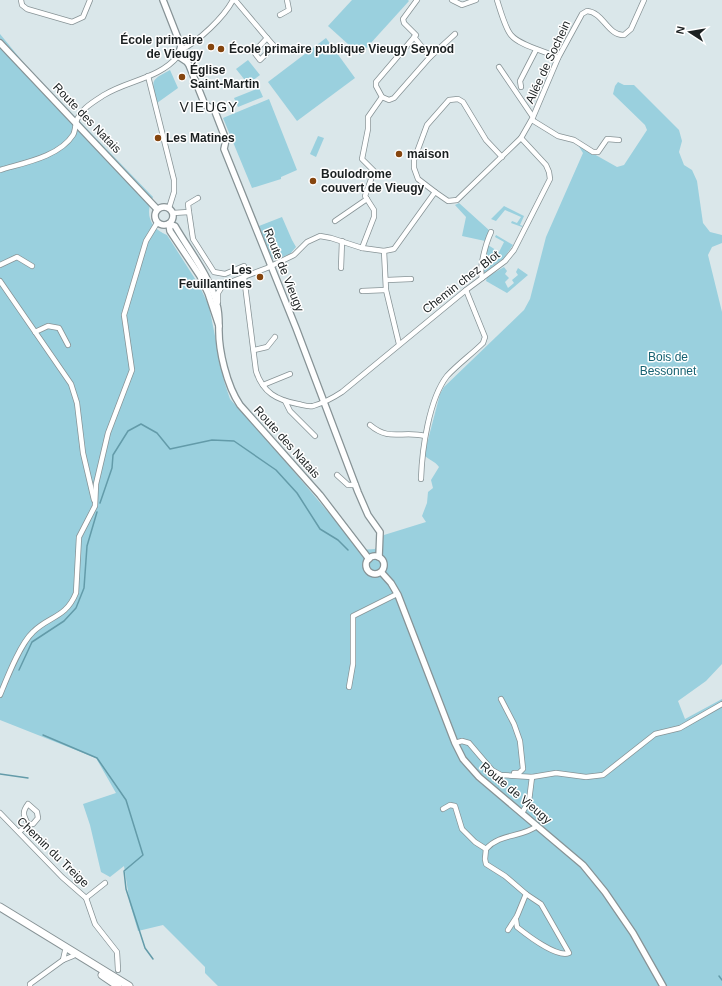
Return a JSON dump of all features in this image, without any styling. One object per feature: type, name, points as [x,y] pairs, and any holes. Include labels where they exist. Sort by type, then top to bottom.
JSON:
[{"type":"main road","points":[[0,908],[129,986]]},
{"type":"main road","points":[[0,912],[73,956],[118,986]]},
{"type":"street","points":[[21,0],[22,5],[27,9],[72,22],[83,17],[90,0]]},
{"type":"street","points":[[163,0],[181,46],[181,50]]},
{"type":"street","points":[[0,170],[50,153],[60,148],[74,134],[76,122],[82,111],[120,87],[164,69],[178,56],[181,50],[193,43],[226,11],[234,0],[274,46],[260,60],[254,52],[267,38]]},
{"type":"street","points":[[280,16],[289,10],[287,0]]},
{"type":"street","points":[[417,0],[403,19],[404,23],[416,35],[414,37],[430,57]]},
{"type":"street","points":[[452,0],[462,5],[476,0]]},
{"type":"street","points":[[497,0],[511,35],[536,50],[544,50],[558,58]]},
{"type":"street","name":"Allée de Sochein","points":[[533,119],[558,58],[585,12],[596,13],[615,33],[624,36],[631,29],[644,0]]},
{"type":"street","points":[[414,37],[376,82],[376,86],[382,96],[389,100],[394,98],[430,57],[455,34]]},
{"type":"street","name":"Route des Natais","points":[[0,43],[157,209]]},
{"type":"street","points":[[521,88],[520,82],[524,68],[536,50]]},
{"type":"street","name":"Route de Vieugy","points":[[178,56],[187,62],[205,105],[214,109],[226,140],[224,149],[356,486],[368,515],[380,532],[379,556],[385,564],[382,572],[397,594],[455,743],[469,768],[583,865],[633,933],[663,986]]},
{"type":"street","points":[[499,67],[533,119],[558,136],[574,140],[593,152],[598,152],[607,139],[619,140]]},
{"type":"street","points":[[148,76],[174,180],[174,192],[169,208]]},
{"type":"street","points":[[362,248],[374,217],[374,210],[367,199],[366,193],[374,171],[363,162],[362,157],[368,129],[368,117],[382,96]]},
{"type":"street","points":[[502,157],[486,140],[464,102],[458,99],[449,100],[427,125],[414,160],[414,168],[418,179],[435,192],[448,201],[457,200],[502,157],[521,138],[533,119]]},
{"type":"street","name":"Chemin chez Blot","points":[[324,402],[342,392],[466,290],[505,261],[514,250],[550,179],[550,172],[546,165],[521,138]]},
{"type":"street","points":[[200,276],[211,285],[223,285],[294,255],[307,242],[316,237],[325,236],[362,248],[392,250],[398,246],[435,192]]},
{"type":"street","points":[[198,198],[188,204],[193,239],[214,272],[225,274],[244,266]]},
{"type":"street","points":[[335,221],[367,199]]},
{"type":"street","points":[[163,206],[169,208],[173,213],[172,221],[163,226],[157,223],[154,214],[157,209],[163,206]]},
{"type":"street","points":[[173,213],[189,212]]},
{"type":"street","points":[[0,695],[26,639],[38,627],[63,613],[73,600],[77,581],[79,538],[95,506],[96,484],[108,433],[132,370],[124,315],[146,242],[157,223]]},
{"type":"street","name":"Route des Natais","points":[[219,326],[208,293],[200,276],[170,232],[169,224],[175,226],[211,285],[218,306],[224,366],[228,384],[233,395],[240,405],[320,495],[369,559]]},
{"type":"street","points":[[482,278],[481,272],[486,244],[491,232]]},
{"type":"street","points":[[341,268],[342,241]]},
{"type":"street","points":[[384,250],[387,280],[386,290],[399,344]]},
{"type":"street","points":[[0,265],[17,257],[32,266]]},
{"type":"street","points":[[244,277],[256,371],[263,385],[276,398],[285,401],[310,406],[324,402]]},
{"type":"street","points":[[387,280],[411,279]]},
{"type":"street","points":[[0,281],[72,384],[78,403],[84,453],[95,506]]},
{"type":"street","points":[[218,306],[218,293],[223,285]]},
{"type":"street","points":[[362,291],[386,290]]},
{"type":"street","points":[[421,478],[421,458],[425,436],[439,388],[449,375],[483,343],[486,337],[466,290]]},
{"type":"street","points":[[35,332],[48,326],[59,328],[68,345]]},
{"type":"street","points":[[254,350],[267,347],[275,337]]},
{"type":"street","points":[[263,385],[290,374]]},
{"type":"street","points":[[285,401],[290,411],[315,436]]},
{"type":"street","points":[[370,425],[385,435],[412,433],[425,436]]},
{"type":"street","points":[[337,475],[348,485],[356,486]]},
{"type":"street","points":[[379,556],[372,556],[366,565],[369,572],[375,575],[382,572]]},
{"type":"street","points":[[349,687],[353,664],[353,616],[397,594]]},
{"type":"street","points":[[496,773],[520,773],[523,765],[520,740],[514,724],[501,699]]},
{"type":"street","points":[[455,743],[462,741],[469,743],[496,773],[532,778],[556,773],[586,777],[603,775],[655,734],[680,728],[722,704]]},
{"type":"street","points":[[522,813],[529,802],[532,778]]},
{"type":"street","points":[[443,809],[450,805],[455,806],[462,829],[475,842],[486,849]]},
{"type":"street","name":"Chemin du Treige","points":[[0,813],[62,877],[86,898],[95,924],[117,952],[118,970]]},
{"type":"street","points":[[18,832],[28,824]]},
{"type":"street","points":[[526,894],[515,922],[517,927],[535,941],[563,954],[569,953],[541,904],[526,894],[505,876],[486,864],[486,849],[493,843],[504,837],[526,833],[537,826]]},
{"type":"street","points":[[86,898],[105,883]]},
{"type":"street","points":[[508,930],[517,916]]},
{"type":"street","points":[[63,960],[65,951]]},
{"type":"street","points":[[30,986],[30,984],[63,960],[73,956]]},
{"type":"green space","points":[[352,0],[409,1],[360,55],[328,26]]},
{"type":"green space","name":"Bois de Bessonnet","points":[[0,34],[28,68],[153,197],[149,209],[150,219],[156,228],[167,235],[199,285],[209,306],[224,381],[230,399],[275,449],[360,550],[375,549],[384,535],[426,522],[422,516],[427,503],[428,492],[433,488],[431,480],[439,467],[436,463],[424,455],[440,394],[444,387],[524,310],[530,299],[546,237],[583,153],[578,145],[617,167],[624,165],[647,130],[645,125],[613,94],[615,86],[618,82],[624,85],[634,85],[679,130],[682,141],[679,152],[684,165],[692,170],[697,181],[703,223],[710,232],[722,235],[722,243],[712,247],[708,255],[722,312],[722,664],[706,681],[678,701],[685,719],[722,699],[722,986],[218,986],[205,973],[205,967],[163,925],[138,931],[130,904],[124,866],[110,877],[101,872],[90,825],[83,804],[116,793],[96,758],[0,720]]},
{"type":"green space","points":[[326,38],[355,78],[297,121],[268,82]]},
{"type":"green space","points":[[248,60],[260,75],[248,84],[236,69]]},
{"type":"green space","points":[[170,70],[178,88],[157,103],[153,85],[155,79]]},
{"type":"green space","points":[[259,88],[263,97],[238,107],[234,98]]},
{"type":"green space","points":[[269,99],[297,170],[281,177],[281,179],[252,188],[223,118]]},
{"type":"green space","points":[[318,136],[324,138],[316,157],[310,154]]},
{"type":"green space","points":[[459,203],[490,231],[485,241],[462,236],[466,217],[455,205]]},
{"type":"green space","points":[[504,206],[524,216],[520,225],[523,226],[522,227],[511,223],[512,221],[517,223],[521,217],[505,210],[496,221],[491,219]]},
{"type":"green space","points":[[282,217],[296,247],[290,254],[275,260],[272,258],[259,226]]},
{"type":"green space","points":[[496,235],[513,245],[504,258],[484,273],[482,271],[488,245],[499,252],[504,242],[495,237]]},
{"type":"green space","points":[[504,267],[507,271],[505,274],[509,278],[505,282],[508,288],[514,283],[512,280],[518,275],[516,272],[518,268],[528,275],[507,293],[486,281],[487,277]]},
{"type":"waterway","points":[[100,503],[112,468],[113,455],[128,431],[141,424],[157,433],[170,449],[212,440],[234,441],[276,470],[297,493],[320,529],[338,540],[348,550]]},
{"type":"waterway","points":[[19,670],[32,642],[64,621],[76,608],[84,588],[87,546],[97,512]]},
{"type":"waterway","points":[[43,735],[97,758],[126,800],[143,855],[124,871],[126,889],[145,948],[153,959]]},
{"type":"waterway","points":[[0,774],[28,778]]},
{"type":"waterway","points":[[719,976],[722,980]]},
{"type":"place","name":"École primaire de Vieugy","points":[[211,47]]},
{"type":"place","name":"École primaire publique Vieugy Seynod","points":[[221,49]]},
{"type":"place","name":"Église Saint-Martin","points":[[182,77]]},
{"type":"place","name":"Les Matines","points":[[158,138]]},
{"type":"place","name":"maison","points":[[399,154]]},
{"type":"place","name":"Boulodrome couvert de Vieugy","points":[[313,181]]},
{"type":"place","name":"Les Feuillantines","points":[[260,277]]},
{"type":"district","name":"VIEUGY","points":[[209,107]]}]
